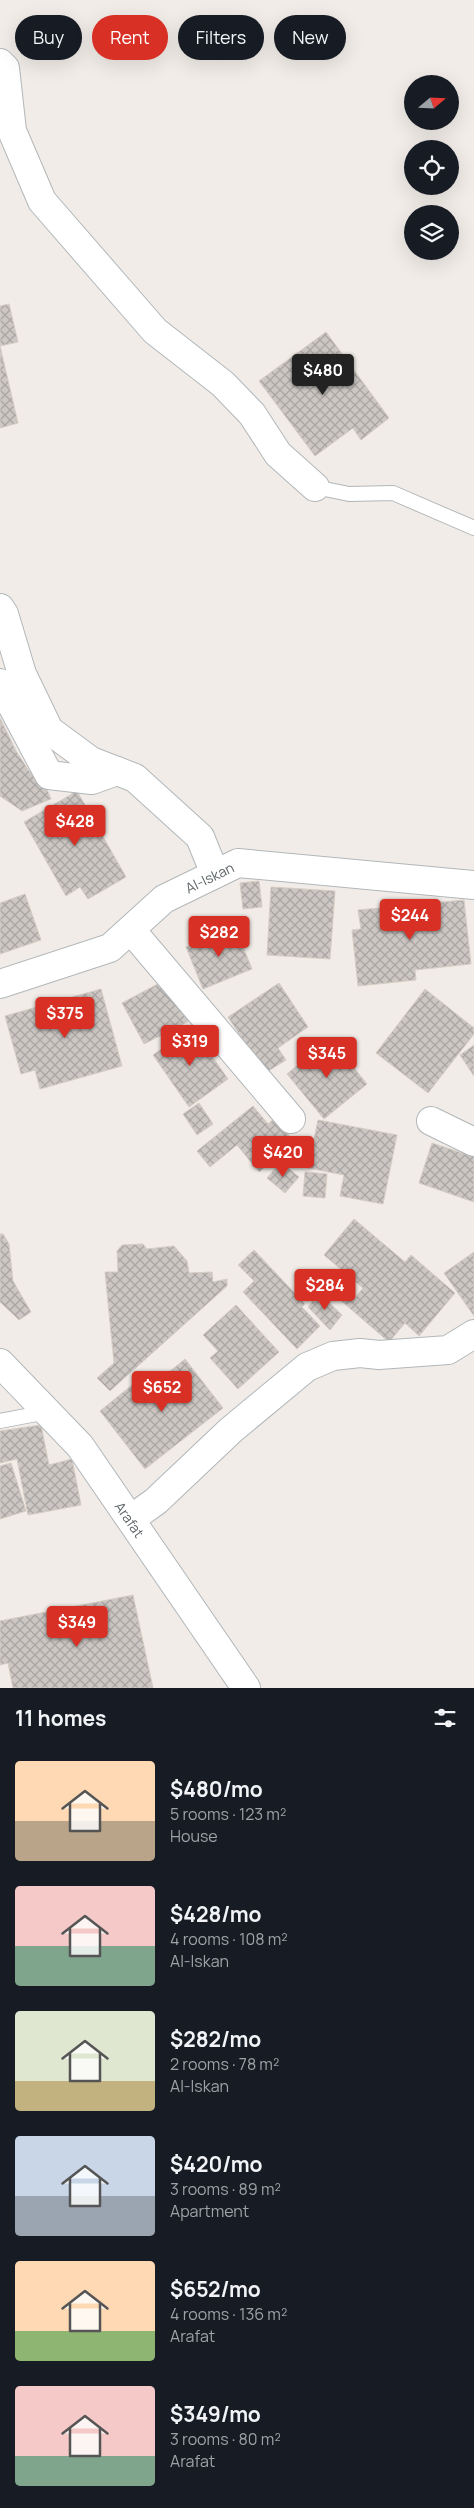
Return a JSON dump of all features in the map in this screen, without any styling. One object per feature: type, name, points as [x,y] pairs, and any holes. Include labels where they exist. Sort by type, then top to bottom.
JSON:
[{"type":"street","points":[[0,63],[5,68],[12,131],[42,201],[155,331],[223,384],[252,414],[278,454],[315,487]]},
{"type":"street","points":[[0,608],[4,614],[22,674],[49,730],[92,761],[135,778],[200,837],[215,874]]},
{"type":"street","points":[[0,683],[49,775],[92,780],[117,771]]},
{"type":"street","name":"Al-Iskan","points":[[0,984],[110,948],[164,899],[238,863],[474,885]]},
{"type":"street","points":[[130,930],[291,1120]]},
{"type":"street","points":[[431,1121],[474,1142]]},
{"type":"street","points":[[131,1519],[156,1501],[231,1430],[307,1367],[333,1356],[360,1352],[380,1355],[448,1350],[474,1334]]},
{"type":"street","name":"Arafat","points":[[0,1363],[80,1446],[246,1688]]},
{"type":"lane","points":[[315,487],[349,494],[393,493],[474,528]]},
{"type":"lane","points":[[0,1421],[46,1412]]},
{"type":"building","points":[[9,304],[18,342],[0,346],[0,306]]},
{"type":"building","points":[[326,332],[389,418],[361,440],[353,428],[315,456],[259,381]]},
{"type":"building","points":[[0,346],[18,423],[0,428]]},
{"type":"building","points":[[0,718],[16,751],[29,771],[44,782],[51,799],[22,811],[0,796]]},
{"type":"building","points":[[77,791],[126,877],[88,899],[80,887],[66,896],[24,822]]},
{"type":"building","points":[[259,881],[262,907],[243,909],[240,883]]},
{"type":"building","points":[[271,887],[335,891],[330,959],[267,955]]},
{"type":"building","points":[[25,894],[41,940],[0,954],[0,903]]},
{"type":"building","points":[[464,900],[471,964],[415,970],[416,980],[358,986],[352,930],[361,929],[358,910]]},
{"type":"building","points":[[235,927],[252,969],[203,989],[186,947]]},
{"type":"building","points":[[169,978],[191,1020],[144,1044],[122,1003]]},
{"type":"building","points":[[279,983],[308,1027],[278,1048],[286,1060],[265,1073],[228,1017]]},
{"type":"building","points":[[101,989],[122,1066],[40,1089],[35,1070],[21,1074],[5,1016]]},
{"type":"building","points":[[425,989],[474,1028],[474,1034],[428,1093],[376,1053]]},
{"type":"building","points":[[192,1028],[228,1079],[189,1107],[153,1055]]},
{"type":"building","points":[[330,1038],[367,1084],[324,1119],[287,1074]]},
{"type":"building","points":[[474,1045],[474,1076],[460,1055]]},
{"type":"building","points":[[199,1103],[213,1124],[197,1135],[183,1114]]},
{"type":"building","points":[[253,1106],[268,1124],[275,1118],[295,1143],[259,1172],[237,1145],[210,1167],[197,1151]]},
{"type":"building","points":[[318,1120],[397,1135],[383,1204],[340,1196],[344,1175],[308,1168]]},
{"type":"building","points":[[432,1143],[474,1157],[474,1202],[419,1183]]},
{"type":"building","points":[[281,1162],[299,1177],[285,1193],[267,1178]]},
{"type":"building","points":[[305,1172],[327,1174],[325,1198],[303,1196]]},
{"type":"building","points":[[354,1219],[405,1262],[411,1255],[455,1293],[419,1336],[405,1323],[389,1342],[339,1299],[346,1290],[355,1298],[363,1288],[324,1255]]},
{"type":"building","points":[[0,1234],[3,1234],[9,1244],[13,1281],[31,1312],[19,1320],[0,1302]]},
{"type":"building","points":[[143,1244],[147,1249],[174,1246],[187,1261],[189,1273],[212,1272],[213,1282],[227,1279],[227,1286],[110,1391],[97,1378],[114,1363],[105,1272],[118,1272],[117,1251],[122,1245]]},
{"type":"building","points":[[254,1250],[305,1304],[302,1307],[320,1326],[297,1349],[243,1292],[254,1281],[238,1265]]},
{"type":"building","points":[[474,1252],[474,1316],[444,1273]]},
{"type":"building","points":[[319,1293],[342,1315],[330,1330],[308,1307]]},
{"type":"building","points":[[236,1305],[279,1352],[238,1389],[210,1358],[218,1351],[203,1335]]},
{"type":"building","points":[[185,1359],[223,1408],[145,1469],[100,1411],[132,1385],[140,1396]]},
{"type":"building","points":[[41,1425],[49,1465],[72,1459],[81,1505],[28,1515],[17,1459],[0,1463],[0,1431]]},
{"type":"building","points":[[11,1463],[26,1511],[0,1519],[0,1466]]},
{"type":"building","points":[[133,1595],[153,1688],[13,1688],[8,1663],[0,1665],[0,1621]]}]
